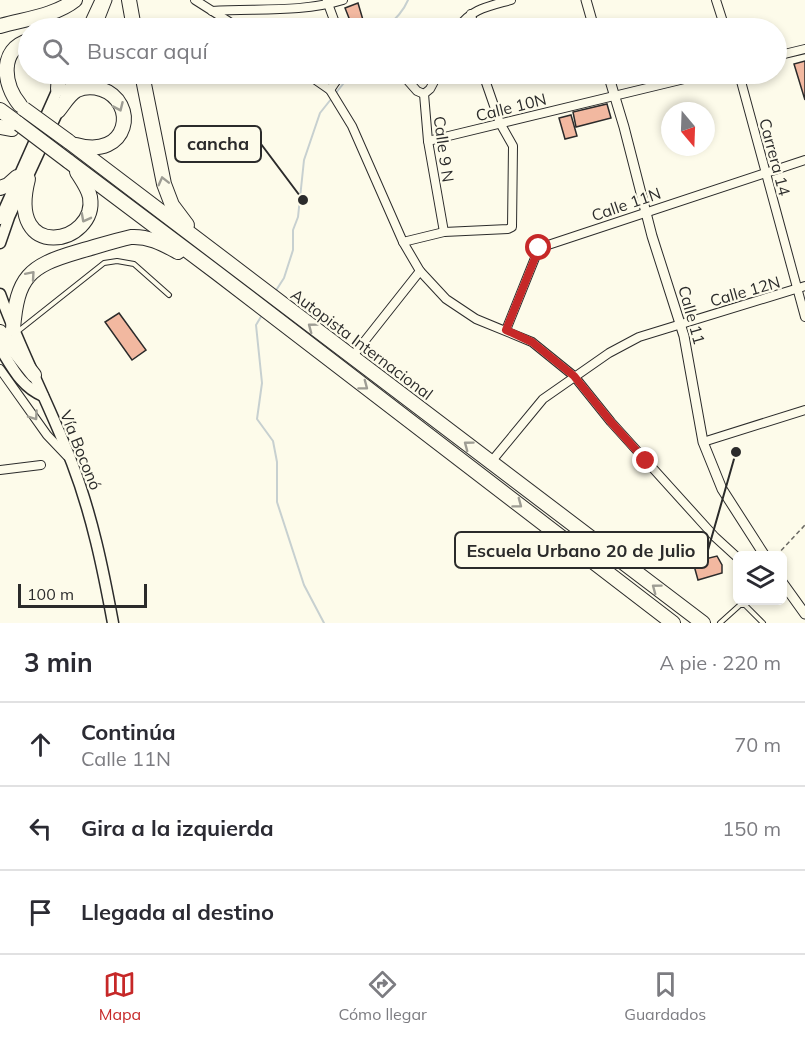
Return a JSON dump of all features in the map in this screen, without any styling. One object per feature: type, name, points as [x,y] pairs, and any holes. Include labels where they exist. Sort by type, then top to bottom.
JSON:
[{"type":"highway","points":[[30,18],[53,12],[75,0]]},
{"type":"highway","points":[[129,0],[132,18]]},
{"type":"highway","points":[[0,26],[18,21]]},
{"type":"highway","points":[[18,44],[5,58],[3,67],[5,83],[22,107]]},
{"type":"highway","points":[[58,84],[58,89]]},
{"type":"highway","points":[[144,84],[160,170],[168,198],[178,214],[206,247]]},
{"type":"highway","points":[[58,111],[72,94],[86,88],[105,91],[121,106],[123,126],[119,136],[112,142],[102,147],[92,148],[70,142]]},
{"type":"highway","name":"Autopista Internacional","points":[[0,91],[703,623]]},
{"type":"highway","name":"Autopista Internacional","points":[[0,110],[10,127],[49,146],[673,623]]},
{"type":"highway","points":[[0,188],[22,178],[23,207],[29,224],[41,235],[52,238],[64,236],[82,225],[90,203],[86,187],[70,163]]},
{"type":"highway","points":[[34,375],[9,331],[19,292],[28,277],[39,266],[53,259],[115,241],[138,237],[154,240],[217,273]]},
{"type":"main road","points":[[0,243],[22,178],[58,89]]},
{"type":"main road","points":[[0,219],[58,111]]},
{"type":"main road","points":[[0,294],[9,331]]},
{"type":"main road","points":[[0,348],[24,385],[43,396]]},
{"type":"main road","name":"Vía Boconó","points":[[34,375],[71,461],[87,507],[104,571],[113,623]]},
{"type":"street","points":[[92,18],[100,0]]},
{"type":"street","points":[[100,18],[106,0]]},
{"type":"street","points":[[195,0],[223,18]]},
{"type":"street","points":[[212,11],[255,8],[297,9],[343,0]]},
{"type":"street","points":[[467,18],[483,8],[511,0]]},
{"type":"street","points":[[586,0],[591,18]]},
{"type":"street","points":[[716,0],[722,18]]},
{"type":"street","points":[[327,2],[335,18]]},
{"type":"street","points":[[471,14],[472,18]]},
{"type":"street","points":[[787,54],[805,49]]},
{"type":"street","points":[[58,89],[60,84]]},
{"type":"street","points":[[58,111],[70,84]]},
{"type":"street","points":[[321,84],[330,90],[352,126],[403,242],[420,272],[446,299],[476,319],[532,342],[574,376],[611,422],[715,537],[733,553]]},
{"type":"street","points":[[330,90],[334,84]]},
{"type":"street","points":[[411,84],[417,91],[424,94]]},
{"type":"street","name":"Calle 9 N","points":[[433,84],[424,94],[428,141],[444,232]]},
{"type":"street","points":[[403,242],[444,232],[512,227],[513,146],[500,123],[486,84]]},
{"type":"street","name":"Calle 11","points":[[612,84],[645,212],[681,324],[703,442],[722,489],[762,551]]},
{"type":"street","name":"Calle 10N","points":[[428,141],[665,84]]},
{"type":"street","name":"Carrera 14","points":[[742,84],[805,317]]},
{"type":"street","name":"Calle 11N","points":[[506,330],[539,248],[805,160]]},
{"type":"street","points":[[352,357],[420,272]]},
{"type":"street","name":"Calle 12N","points":[[491,462],[543,399],[609,353],[639,338],[805,286]]},
{"type":"street","points":[[0,369],[47,435],[71,461]]},
{"type":"street","points":[[703,442],[805,410]]},
{"type":"street","points":[[0,470],[41,465]]},
{"type":"street","points":[[787,588],[805,614]]},
{"type":"lane","points":[[9,331],[104,263],[117,261],[134,264],[169,295]]},
{"type":"lane","points":[[720,623],[740,605],[745,605],[763,623]]},
{"type":"path","points":[[780,551],[805,525]]},
{"type":"building","points":[[358,3],[362,18],[349,18],[345,8]]},
{"type":"building","points":[[805,61],[805,100],[794,64]]},
{"type":"building","points":[[607,104],[611,118],[576,127],[573,112]]},
{"type":"building","points":[[571,115],[577,136],[565,139],[559,118]]},
{"type":"building","points":[[119,313],[146,350],[132,360],[105,322]]},
{"type":"building","points":[[717,556],[722,565],[722,573],[698,580],[693,562]]},
{"type":"waterway","points":[[396,18],[408,0]]},
{"type":"waterway","points":[[275,292],[284,278],[293,250],[293,230],[298,217],[304,160],[320,113],[343,84]]},
{"type":"waterway","points":[[262,315],[256,325],[262,383],[257,419],[273,441],[277,462],[277,502],[304,585],[324,623]]},
{"type":"place","name":"cancha","points":[[303,200]]},
{"type":"place","name":"Escuela Urbano 20 de Julio","points":[[736,452]]},
{"type":"route","points":[[539,248],[506,330],[532,342],[574,376],[646,461]]}]
